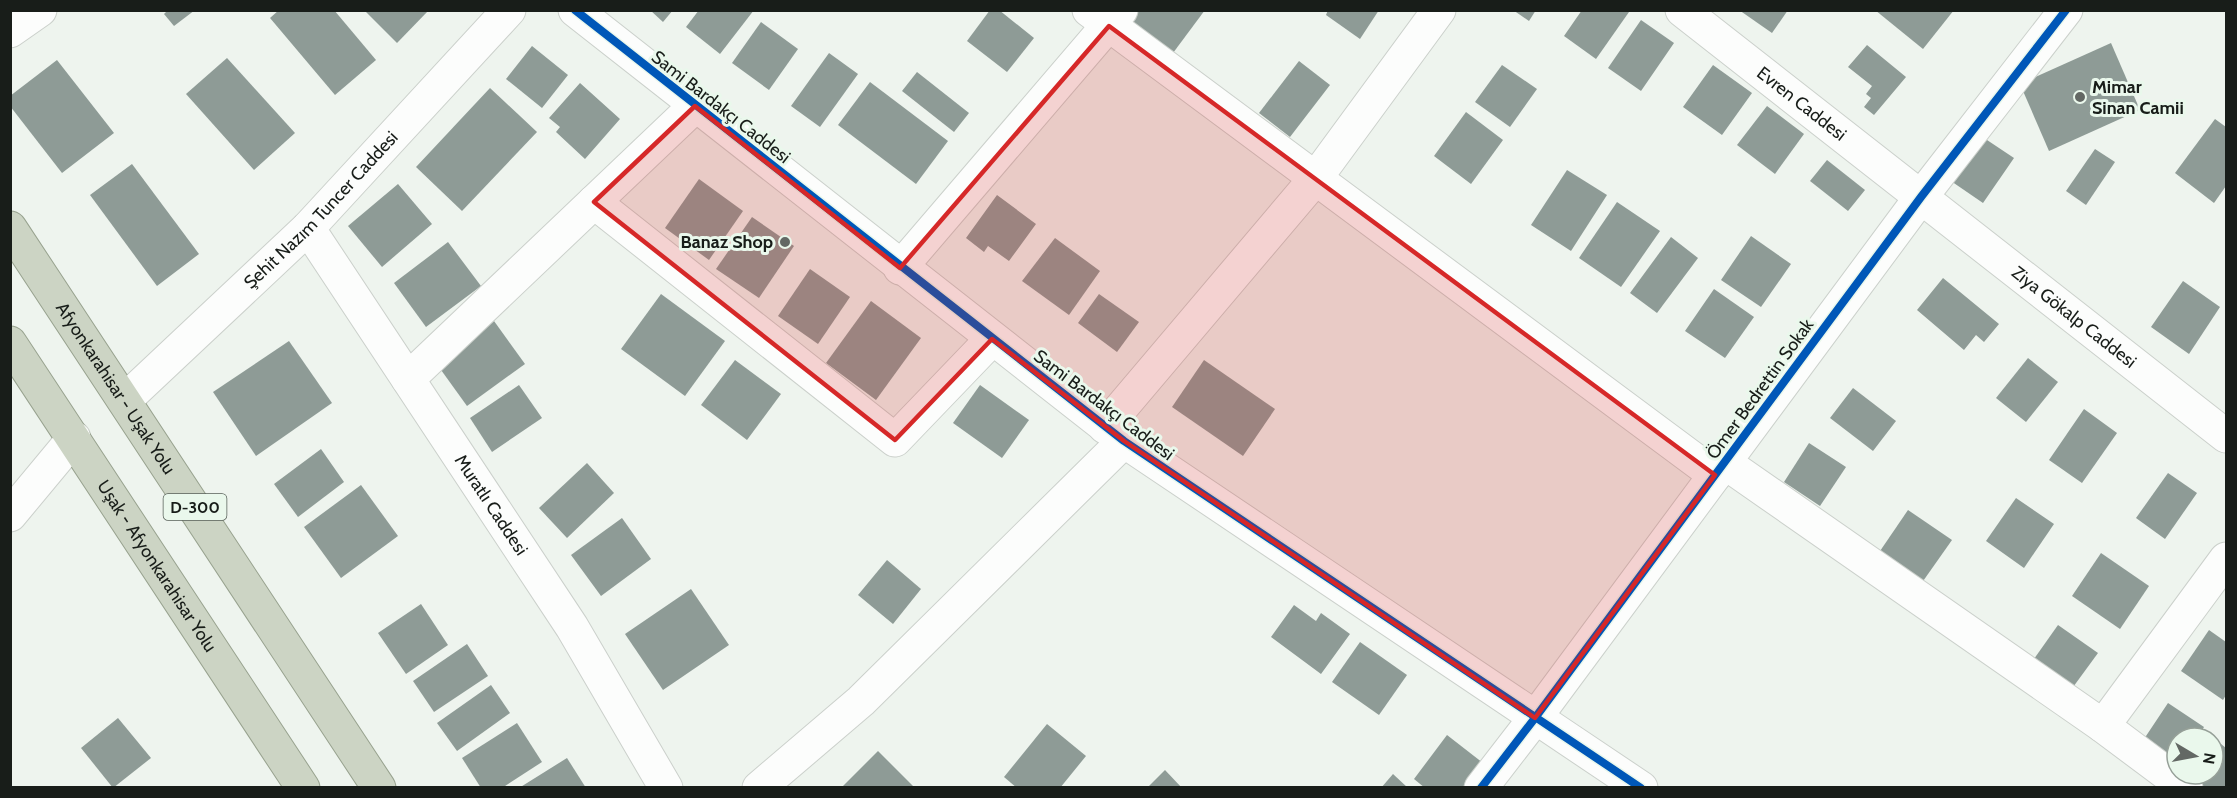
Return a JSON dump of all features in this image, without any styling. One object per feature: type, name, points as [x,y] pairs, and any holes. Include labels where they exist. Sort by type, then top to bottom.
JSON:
[{"type":"highway","name":"Afyonkarahisar - Uşak Yolu","points":[[10,228],[379,788]]},
{"type":"highway","name":"Uşak - Afyonkarahisar Yolu","points":[[10,343],[303,788]]},
{"type":"street","points":[[10,31],[40,10]]},
{"type":"street","name":"Şehit Nazım Tuncer Caddesi","points":[[124,400],[308,228],[509,10]]},
{"type":"street","name":"Sami Bardakçı Caddesi","points":[[575,10],[900,268],[1114,434],[1641,788]]},
{"type":"street","points":[[759,788],[861,701],[1114,434],[1315,179],[1439,10]]},
{"type":"street","name":"Evren Caddesi","points":[[1682,10],[1921,197]]},
{"type":"street","name":"Ömer Bedrettin Sokak","points":[[1481,788],[1921,197],[2066,10]]},
{"type":"street","points":[[900,268],[1106,16],[1315,179],[1720,469],[2103,726],[2186,788]]},
{"type":"street","points":[[408,379],[695,106]]},
{"type":"street","name":"Ziya Gökalp Caddesi","points":[[1921,197],[2226,436]]},
{"type":"street","points":[[594,202],[895,440],[992,339]]},
{"type":"street","name":"Muratlı Caddesi","points":[[308,228],[572,627],[666,788]]},
{"type":"street","points":[[10,515],[74,438]]},
{"type":"street","points":[[2103,726],[2226,559]]},
{"type":"highlighted area","points":[[1109,26],[1715,475],[1535,718],[1124,441],[992,339],[895,440],[594,202],[695,106],[900,268]]},
{"type":"building","points":[[168,10],[195,10],[174,26],[164,14]]},
{"type":"building","points":[[279,10],[334,10],[376,60],[335,95],[270,18]]},
{"type":"building","points":[[364,10],[429,10],[397,43]]},
{"type":"building","points":[[650,10],[673,10],[663,22]]},
{"type":"building","points":[[699,10],[754,10],[720,54],[686,27]]},
{"type":"building","points":[[990,10],[999,10],[1034,38],[1007,72],[967,41]]},
{"type":"building","points":[[1137,10],[1205,10],[1173,53],[1130,20]]},
{"type":"building","points":[[1328,10],[1379,10],[1360,39],[1326,15]]},
{"type":"building","points":[[1513,10],[1536,10],[1529,21]]},
{"type":"building","points":[[1582,10],[1629,12],[1596,59],[1564,36]]},
{"type":"building","points":[[1739,10],[1788,10],[1772,33]]},
{"type":"building","points":[[1875,10],[1954,10],[1923,49]]},
{"type":"building","points":[[1641,20],[1674,43],[1641,91],[1608,68]]},
{"type":"building","points":[[761,22],[798,49],[769,90],[732,63]]},
{"type":"building","name":"Mimar Sinan Camii","points":[[2111,43],[2140,110],[2049,151],[2020,84]]},
{"type":"building","points":[[1867,45],[1906,77],[1874,115],[1864,107],[1871,98],[1866,94],[1872,86],[1848,67]]},
{"type":"building","points":[[532,46],[568,75],[542,108],[506,79]]},
{"type":"building","points":[[829,53],[858,74],[820,127],[791,106]]},
{"type":"building","points":[[227,58],[295,133],[254,170],[186,94]]},
{"type":"building","points":[[57,60],[114,133],[62,173],[10,106],[10,96]]},
{"type":"building","points":[[1299,61],[1330,85],[1290,137],[1259,113]]},
{"type":"building","points":[[1502,65],[1537,89],[1510,127],[1475,102]]},
{"type":"building","points":[[1713,65],[1752,93],[1722,135],[1683,107]]},
{"type":"building","points":[[917,72],[969,113],[954,132],[902,91]]},
{"type":"building","points":[[870,82],[948,141],[916,184],[838,125]]},
{"type":"building","points":[[580,83],[620,119],[585,159],[556,132],[560,127],[549,118]]},
{"type":"building","points":[[490,88],[537,132],[462,211],[416,167]]},
{"type":"building","points":[[1767,106],[1804,134],[1775,174],[1737,145]]},
{"type":"building","points":[[1466,112],[1503,140],[1471,184],[1434,156]]},
{"type":"building","points":[[2215,119],[2226,127],[2226,186],[2214,203],[2175,173]]},
{"type":"building","points":[[1978,134],[2014,158],[1983,203],[1948,179]]},
{"type":"building","points":[[2095,149],[2115,162],[2086,205],[2066,191]]},
{"type":"building","points":[[1827,160],[1865,190],[1848,211],[1810,181]]},
{"type":"building","points":[[132,164],[199,254],[157,286],[90,195]]},
{"type":"building","points":[[1567,170],[1607,195],[1571,251],[1531,225]]},
{"type":"building","points":[[699,179],[743,211],[709,260],[665,228]]},
{"type":"building","points":[[398,184],[432,224],[382,267],[348,226]]},
{"type":"building","points":[[997,195],[1036,224],[1009,261],[988,246],[984,252],[966,238]]},
{"type":"building","points":[[1617,202],[1660,231],[1621,287],[1579,258]]},
{"type":"building","points":[[752,217],[794,246],[759,298],[716,269]]},
{"type":"building","points":[[1751,236],[1791,264],[1761,307],[1721,280]]},
{"type":"building","points":[[1671,237],[1698,258],[1657,313],[1630,293]]},
{"type":"building","points":[[1055,238],[1100,271],[1069,315],[1022,281]]},
{"type":"building","points":[[448,242],[481,286],[426,327],[394,283]]},
{"type":"building","points":[[810,269],[850,297],[818,344],[778,316]]},
{"type":"building","points":[[1943,278],[1999,324],[1984,342],[1976,335],[1964,350],[1917,310]]},
{"type":"building","points":[[2183,281],[2220,307],[2189,354],[2151,327]]},
{"type":"building","points":[[1714,289],[1754,317],[1725,358],[1685,331]]},
{"type":"building","points":[[661,294],[725,341],[685,396],[621,349]]},
{"type":"building","points":[[1099,294],[1139,322],[1117,352],[1078,323]]},
{"type":"building","points":[[871,301],[921,338],[876,400],[826,363]]},
{"type":"building","points":[[494,321],[525,364],[467,406],[436,363]]},
{"type":"building","points":[[289,341],[332,403],[256,456],[213,392]]},
{"type":"building","points":[[2028,358],[2058,382],[2026,422],[1996,398]]},
{"type":"building","points":[[735,360],[781,394],[747,440],[701,405]]},
{"type":"building","points":[[1204,360],[1275,409],[1243,456],[1172,407]]},
{"type":"building","points":[[519,385],[542,418],[492,452],[470,418]]},
{"type":"building","points":[[980,385],[1029,420],[1002,458],[953,423]]},
{"type":"building","points":[[1853,388],[1896,421],[1873,451],[1830,418]]},
{"type":"building","points":[[2084,409],[2117,433],[2082,483],[2049,460]]},
{"type":"building","points":[[1809,443],[1846,467],[1820,506],[1784,482]]},
{"type":"building","points":[[321,449],[344,482],[298,517],[274,484]]},
{"type":"building","points":[[587,463],[614,493],[567,538],[539,508]]},
{"type":"building","points":[[2168,473],[2197,493],[2165,539],[2136,518]]},
{"type":"building","points":[[361,485],[398,536],[341,578],[304,527]]},
{"type":"building","points":[[2016,498],[2054,524],[2024,568],[1986,541]]},
{"type":"building","points":[[1908,510],[1952,540],[1921,584],[1878,554]]},
{"type":"building","points":[[622,518],[651,559],[601,596],[571,555]]},
{"type":"building","points":[[2101,553],[2149,586],[2120,629],[2072,596]]},
{"type":"building","points":[[887,560],[921,589],[893,624],[858,595]]},
{"type":"building","points":[[691,589],[729,645],[663,690],[625,634]]},
{"type":"building","points":[[421,604],[448,645],[406,674],[378,633]]},
{"type":"building","points":[[1294,605],[1316,621],[1321,613],[1350,634],[1321,674],[1271,637]]},
{"type":"building","points":[[2058,625],[2098,653],[2068,694],[2029,666]]},
{"type":"building","points":[[2209,630],[2226,642],[2226,695],[2223,700],[2181,671]]},
{"type":"building","points":[[1360,642],[1407,675],[1379,715],[1332,682]]},
{"type":"building","points":[[467,644],[488,676],[434,712],[413,681]]},
{"type":"building","points":[[491,685],[510,713],[457,751],[437,723]]},
{"type":"building","points":[[2168,703],[2202,726],[2165,726],[2165,762],[2138,748]]},
{"type":"building","points":[[118,718],[151,758],[113,788],[81,748]]},
{"type":"building","points":[[517,723],[542,762],[502,788],[481,788],[462,758]]},
{"type":"building","points":[[1047,724],[1086,756],[1060,788],[1017,788],[1004,777]]},
{"type":"building","points":[[1447,735],[1483,763],[1465,788],[1425,788],[1414,779]]},
{"type":"building","points":[[2225,747],[2226,788],[2200,788],[2197,786],[2225,786]]},
{"type":"building","points":[[878,751],[915,788],[841,788]]},
{"type":"building","points":[[567,758],[586,788],[519,788]]},
{"type":"building","points":[[1165,770],[1182,788],[1147,788]]},
{"type":"building","points":[[1393,774],[1408,788],[1381,788]]},
{"type":"cycle path","points":[[575,10],[1124,441],[1641,788]]},
{"type":"cycle path","points":[[1481,788],[1921,197],[2066,10]]},
{"type":"place","name":"Mimar Sinan Camii","points":[[2080,97]]},
{"type":"place","name":"Banaz Shop","points":[[785,242]]}]
